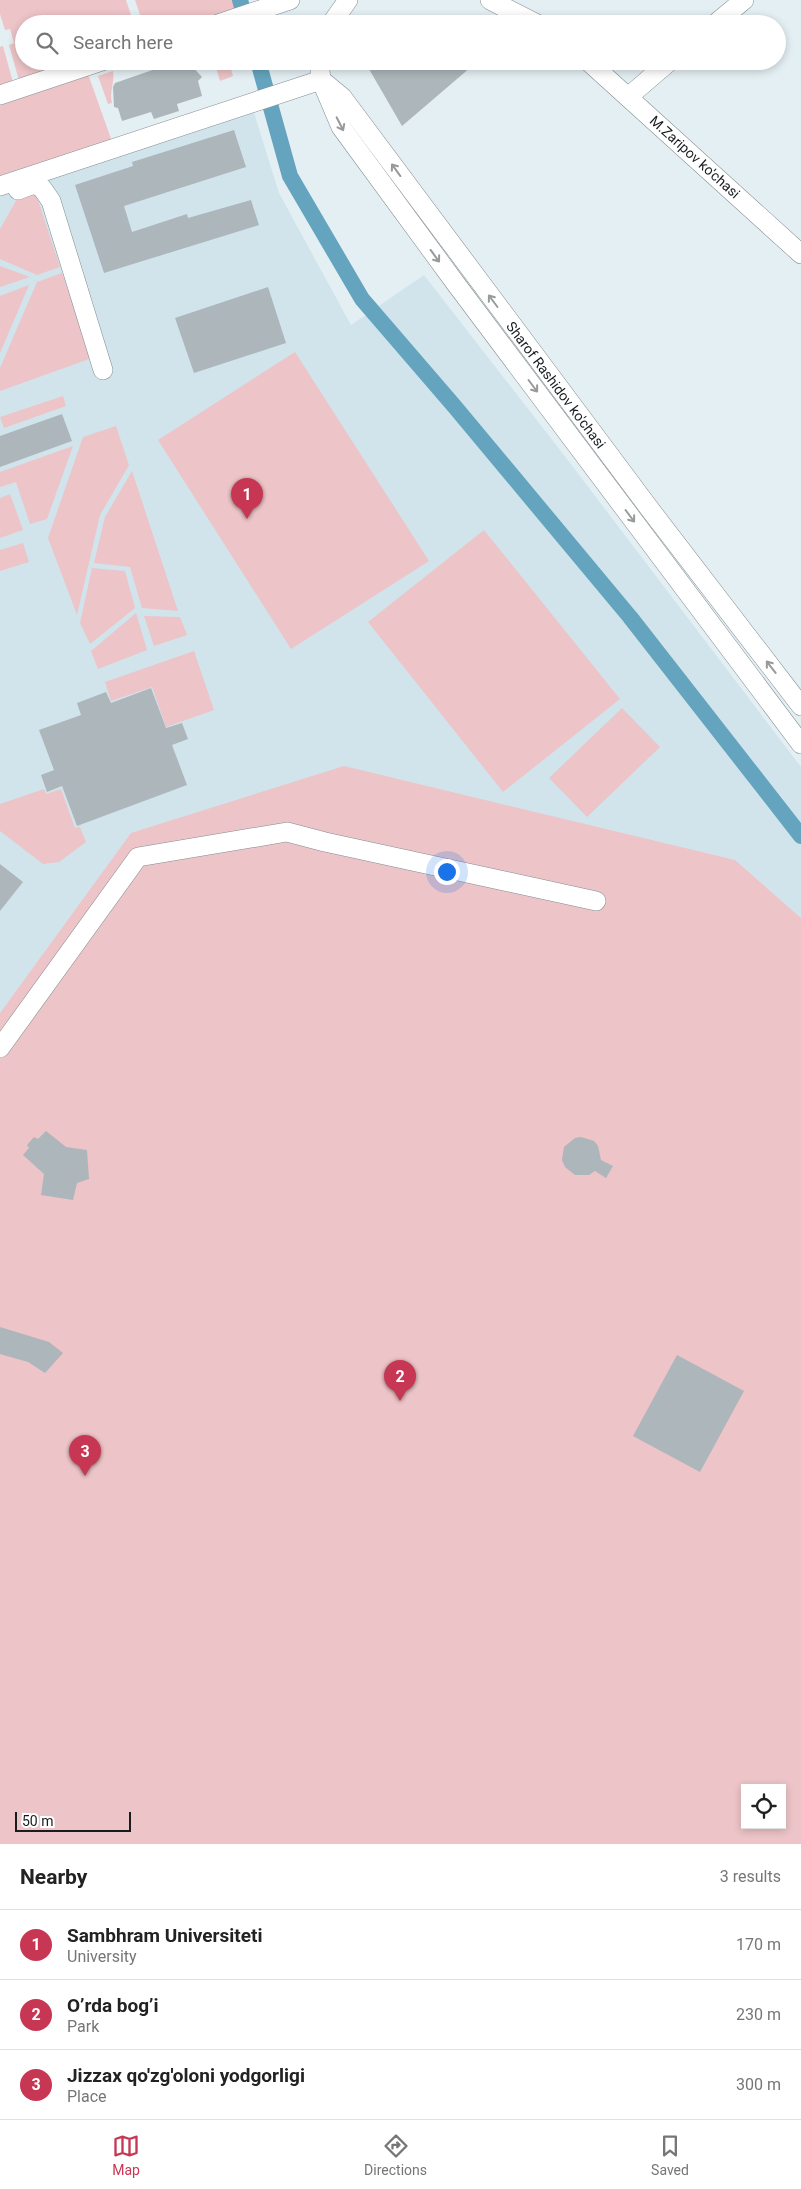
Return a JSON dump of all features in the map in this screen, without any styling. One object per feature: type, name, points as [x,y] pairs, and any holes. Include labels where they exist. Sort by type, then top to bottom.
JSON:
[{"type":"street","points":[[337,15],[348,0]]},
{"type":"street","points":[[490,0],[519,15]]},
{"type":"street","points":[[726,15],[744,0]]},
{"type":"street","points":[[245,15],[283,2]]},
{"type":"street","points":[[0,95],[75,70]]},
{"type":"street","points":[[0,186],[320,70],[341,127],[456,284],[801,744]]},
{"type":"street","name":"Sharof Rashidov ko'chasi","points":[[320,70],[625,477],[801,706]]},
{"type":"street","name":"M.Zaripov ko'chasi","points":[[598,70],[801,254]]},
{"type":"street","points":[[628,96],[659,70]]},
{"type":"street","points":[[0,196],[34,184],[42,188],[47,194],[103,370]]},
{"type":"street","points":[[0,1048],[138,857],[288,832],[325,842],[596,901]]},
{"type":"shaded area","points":[[0,0],[126,0],[131,15],[15,15],[15,66],[9,45],[14,43],[10,29],[5,30],[0,14]]},
{"type":"shaded area","points":[[135,0],[234,0],[238,9],[220,15],[140,15]]},
{"type":"shaded area","points":[[3,46],[14,86],[0,91],[0,47]]},
{"type":"shaded area","points":[[16,70],[61,70],[20,84]]},
{"type":"shaded area","points":[[217,70],[231,70],[233,76],[220,81]]},
{"type":"shaded area","points":[[113,71],[112,103],[108,104],[98,76]]},
{"type":"shaded area","points":[[88,74],[115,150],[0,190],[0,103]]},
{"type":"shaded area","points":[[252,106],[279,193],[351,325],[424,275],[567,459],[801,767],[801,918],[753,876],[131,834],[0,1013],[0,191]]},
{"type":"shaded area","points":[[34,188],[60,267],[37,275],[0,259],[0,229],[21,192]]},
{"type":"shaded area","points":[[0,266],[30,277],[0,287]]},
{"type":"shaded area","points":[[62,273],[92,358],[0,391],[0,368],[37,282]]},
{"type":"shaded area","points":[[29,285],[0,353],[0,296]]},
{"type":"shaded area","points":[[295,352],[429,561],[291,649],[158,440]]},
{"type":"shaded area","points":[[63,396],[66,406],[4,428],[0,417]]},
{"type":"shaded area","points":[[116,426],[129,465],[100,515],[77,615],[48,538],[83,437]]},
{"type":"shaded area","points":[[73,446],[47,519],[30,524],[16,482],[0,487],[0,472]]},
{"type":"shaded area","points":[[132,471],[178,611],[142,608],[130,567],[94,563],[105,517]]},
{"type":"shaded area","points":[[10,494],[23,530],[0,538],[0,498]]},
{"type":"shaded area","points":[[484,530],[620,699],[503,792],[368,622]]},
{"type":"shaded area","points":[[23,543],[29,562],[0,571],[0,550]]},
{"type":"shaded area","points":[[92,568],[125,571],[135,608],[90,644],[80,623]]},
{"type":"shaded area","points":[[136,613],[147,650],[98,669],[91,651]]},
{"type":"shaded area","points":[[144,616],[180,617],[187,635],[154,646]]},
{"type":"shaded area","points":[[194,651],[214,710],[166,727],[152,687],[111,701],[105,682]]},
{"type":"shaded area","points":[[622,708],[660,747],[587,817],[549,778]]},
{"type":"shaded area","points":[[344,766],[735,860],[801,918],[801,1844],[0,1844],[0,1013],[131,833]]},
{"type":"shaded area","points":[[44,789],[46,794],[61,789],[75,828],[80,827],[86,842],[59,862],[43,864],[0,831],[0,804]]},
{"type":"building","points":[[152,70],[195,70],[202,77],[198,81],[202,96],[177,104],[179,111],[154,119],[151,112],[122,121],[118,108],[114,107],[113,87],[115,83]]},
{"type":"building","points":[[370,70],[467,70],[402,126]]},
{"type":"building","points":[[234,130],[246,167],[124,206],[132,232],[187,214],[188,218],[251,200],[259,225],[104,273],[75,185],[133,166],[132,162]]},
{"type":"building","points":[[268,287],[286,343],[194,373],[175,318]]},
{"type":"building","points":[[62,414],[72,441],[0,467],[0,436]]},
{"type":"building","points":[[151,688],[166,728],[182,723],[188,739],[172,745],[187,785],[77,826],[62,786],[47,792],[41,775],[54,770],[39,730],[81,715],[77,703],[106,692],[111,703]]},
{"type":"building","points":[[0,864],[23,882],[0,911]]},
{"type":"building","points":[[46,1131],[66,1147],[87,1150],[89,1179],[77,1183],[73,1200],[41,1195],[44,1174],[23,1155],[29,1148],[27,1145],[34,1137],[38,1139]]},
{"type":"building","points":[[581,1137],[594,1141],[598,1146],[601,1160],[613,1166],[606,1178],[595,1171],[589,1175],[575,1175],[565,1167],[562,1160],[564,1147],[575,1138]]},
{"type":"building","points":[[0,1327],[49,1342],[63,1353],[45,1373],[28,1362],[0,1354]]},
{"type":"building","points":[[677,1355],[744,1391],[700,1472],[633,1436]]},
{"type":"waterway","points":[[240,0],[244,15]]},
{"type":"waterway","points":[[261,70],[290,176],[362,299],[455,407],[630,617],[801,836]]},
{"type":"place","name":"Sambhram Universiteti","points":[[247,519]]},
{"type":"place","name":"O’rda bog’i","points":[[400,1401]]},
{"type":"place","name":"Jizzax qo'zg'oloni yodgorligi","points":[[85,1476]]}]
